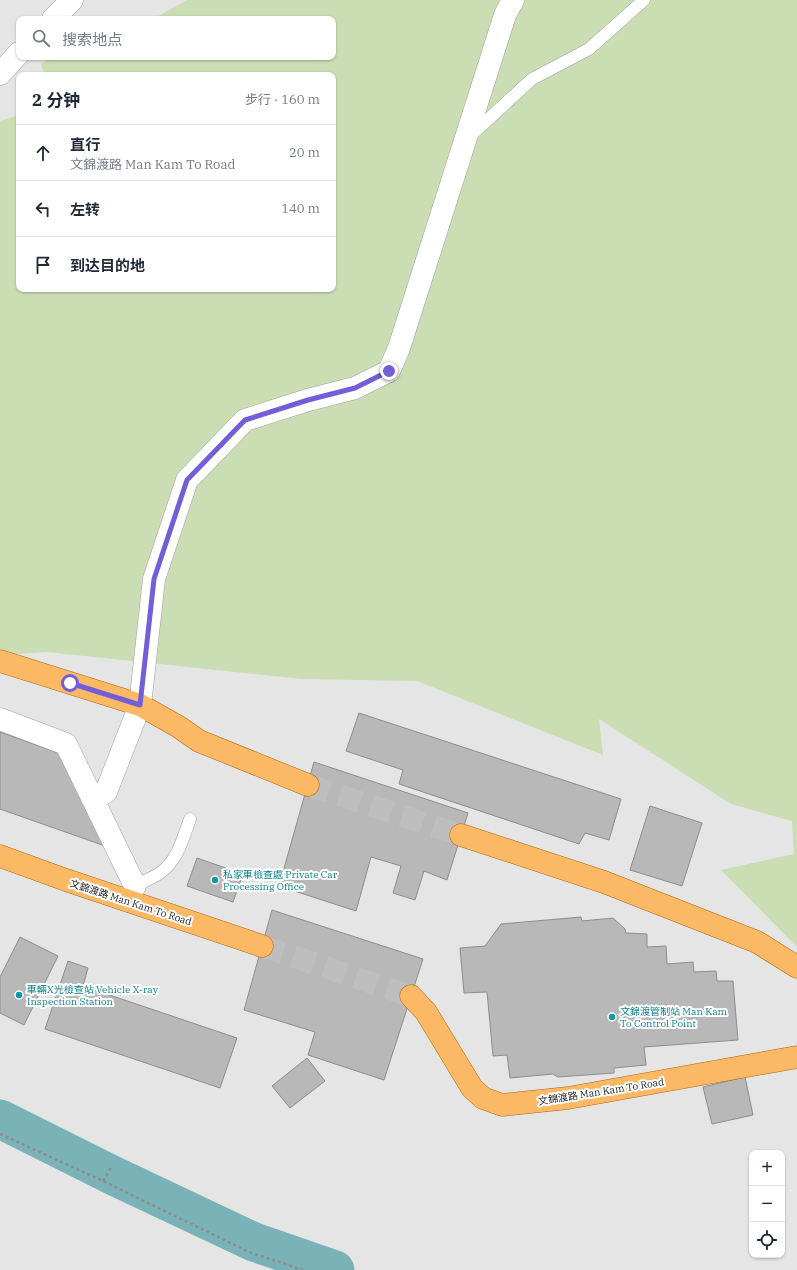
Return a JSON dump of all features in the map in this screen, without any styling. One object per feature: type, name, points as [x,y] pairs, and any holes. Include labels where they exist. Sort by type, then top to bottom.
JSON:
[{"type":"main road","points":[[0,661],[140,705],[179,727],[199,741],[308,784]]},
{"type":"main road","points":[[461,836],[604,882],[758,942],[797,967]]},
{"type":"main road","name":"文錦渡路 Man Kam To Road","points":[[0,856],[66,880],[262,946]]},
{"type":"main road","name":"文錦渡路 Man Kam To Road","points":[[411,996],[426,1012],[472,1088],[483,1098],[502,1105],[568,1098],[797,1057]]},
{"type":"street","points":[[56,16],[72,0]]},
{"type":"street","points":[[92,797],[106,792],[140,705],[154,579],[187,480],[245,420],[308,400],[355,388],[389,371],[399,348],[505,15],[513,0]]},
{"type":"street","points":[[0,74],[16,56]]},
{"type":"street","points":[[0,719],[66,744],[135,886]]},
{"type":"lane","points":[[465,141],[532,79],[589,49],[644,0]]},
{"type":"lane","points":[[115,896],[160,873],[170,864],[177,854],[190,819]]},
{"type":"path","points":[[0,1134],[104,1181],[249,1252],[303,1270]]},
{"type":"path","points":[[104,1181],[112,1166]]},
{"type":"green space","points":[[187,0],[797,0],[797,947],[721,870],[794,854],[792,821],[731,804],[599,719],[603,755],[417,681],[302,679],[47,652],[0,655],[0,121],[16,116],[16,292],[336,292],[336,72],[44,72],[41,65],[47,60],[336,60],[336,16],[158,16]]},
{"type":"building","points":[[359,713],[621,799],[609,840],[585,833],[579,844],[399,784],[403,770],[346,751]]},
{"type":"building","points":[[0,732],[64,755],[105,846],[0,809]]},
{"type":"building","points":[[314,762],[468,813],[447,880],[424,871],[415,900],[393,893],[401,866],[371,857],[356,911],[279,886]]},
{"type":"building","points":[[650,806],[702,823],[682,886],[630,870]]},
{"type":"building","name":"私家車檢查處 Private Car Processing Office","points":[[197,858],[243,874],[233,902],[187,886]]},
{"type":"building","points":[[272,910],[423,959],[384,1080],[308,1055],[315,1032],[244,1010]]},
{"type":"building","name":"文錦渡管制站 Man Kam To Control Point","points":[[581,917],[582,921],[613,918],[625,929],[626,933],[647,934],[647,947],[666,946],[667,964],[693,962],[694,972],[716,971],[717,981],[733,981],[738,1040],[644,1047],[646,1065],[614,1068],[614,1073],[558,1077],[553,1074],[510,1078],[507,1055],[493,1056],[487,992],[464,993],[460,948],[485,946],[501,924]]},
{"type":"building","name":"車輛X光檢查站 Vehicle X-ray Inspection Station","points":[[20,937],[58,956],[24,1025],[0,1013],[0,977]]},
{"type":"building","points":[[68,961],[88,968],[83,986],[237,1038],[220,1088],[45,1029]]},
{"type":"building","points":[[307,1058],[325,1081],[290,1108],[272,1086]]},
{"type":"building","points":[[745,1077],[753,1115],[712,1124],[703,1087]]},
{"type":"waterway","points":[[0,1119],[112,1175],[254,1242],[335,1270]]},
{"type":"tunnel","points":[[308,785],[461,835]]},
{"type":"tunnel","points":[[262,946],[411,996]]},
{"type":"place","name":"私家車檢查處 Private Car Processing Office","points":[[215,880]]},
{"type":"place","name":"車輛X光檢查站 Vehicle X-ray Inspection Station","points":[[19,995]]},
{"type":"place","name":"文錦渡管制站 Man Kam To Control Point","points":[[612,1017]]},
{"type":"route","points":[[70,683],[140,705],[154,579],[187,480],[245,420],[308,400],[355,388],[389,371]]}]
